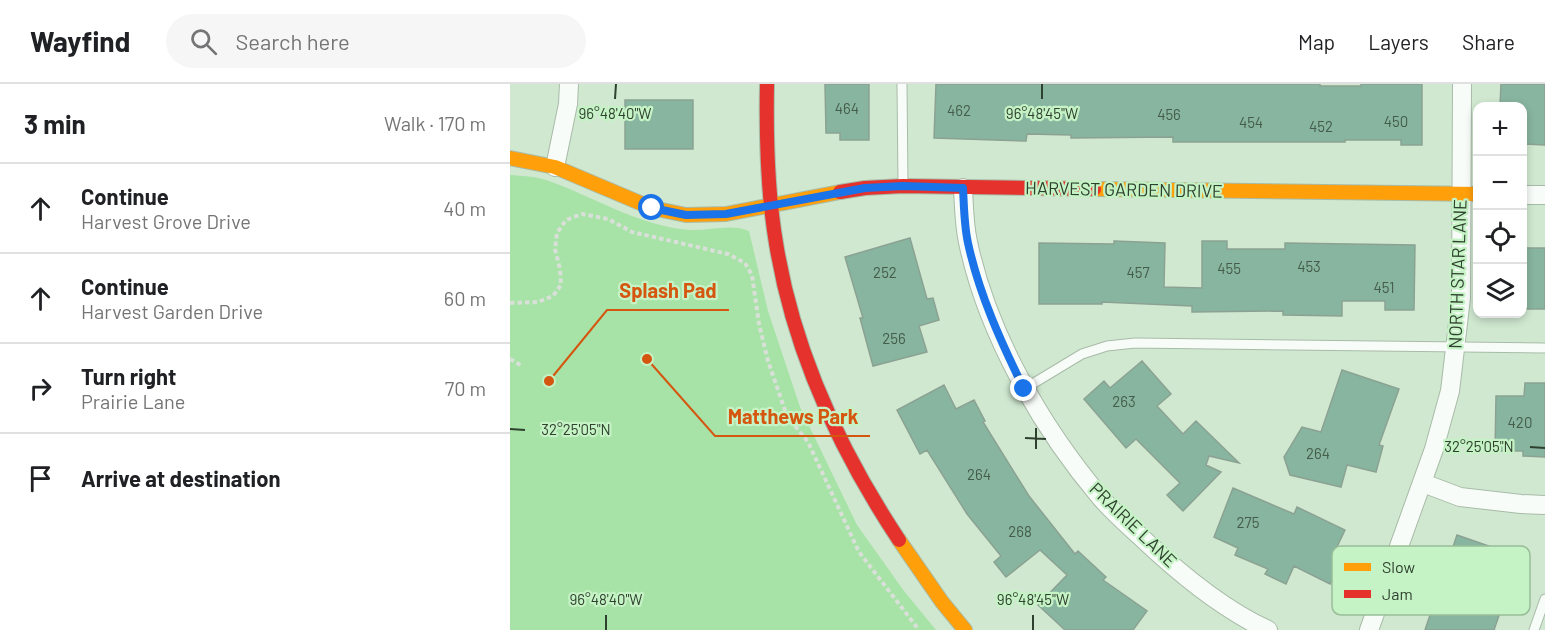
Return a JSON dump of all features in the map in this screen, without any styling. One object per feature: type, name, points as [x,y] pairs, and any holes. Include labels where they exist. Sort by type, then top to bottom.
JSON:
[{"type":"street","points":[[555,167],[568,104],[569,84]]},
{"type":"street","points":[[767,84],[766,131],[772,206],[780,263],[790,306],[805,351],[838,431],[880,512],[932,588],[965,630]]},
{"type":"street","name":"NORTH STAR LANE","points":[[1400,546],[1442,425],[1450,391],[1456,347],[1469,194],[1462,84]]},
{"type":"street","name":"HARVEST GARDEN DRIVE","points":[[510,158],[555,167],[652,208],[686,215],[726,214],[865,188],[903,186],[1469,194]]},
{"type":"street","name":"PRAIRIE LANE","points":[[963,188],[968,242],[1000,342],[1024,389],[1053,435],[1102,500],[1161,556],[1227,607],[1268,630]]},
{"type":"street","points":[[1527,195],[1545,195]]},
{"type":"street","points":[[1423,483],[1460,496],[1545,505]]},
{"type":"street","name":"NORTH STAR LANE","points":[[1369,630],[1375,615]]},
{"type":"lane","points":[[903,84],[903,186]]},
{"type":"lane","points":[[1024,389],[1082,354],[1107,346],[1135,343],[1545,348]]},
{"type":"lane","points":[[1534,630],[1545,599]]},
{"type":"path","points":[[510,303],[538,302],[552,296],[561,285],[555,249],[557,233],[566,220],[582,214],[608,219],[632,232],[728,254],[745,263],[752,275],[759,324],[768,361],[787,416],[808,442],[859,552],[919,630]]},
{"type":"path","points":[[510,359],[522,366]]},
{"type":"green space","points":[[510,175],[546,180],[652,223],[690,230],[727,227],[749,231],[768,311],[800,407],[857,525],[904,591],[936,630],[510,630]]},
{"type":"building","points":[[825,84],[869,84],[869,140],[840,140],[840,133],[826,133]]},
{"type":"building","points":[[936,84],[1320,84],[1320,86],[1361,86],[1361,84],[1422,84],[1422,145],[1401,145],[1401,140],[1173,142],[1173,137],[1071,138],[1071,135],[1027,134],[1026,141],[934,138]]},
{"type":"building","points":[[1501,84],[1545,84],[1545,145],[1527,144],[1527,102],[1500,102]]},
{"type":"building","points":[[625,100],[693,100],[693,149],[625,149]]},
{"type":"building","points":[[910,238],[927,299],[933,298],[939,320],[919,326],[927,352],[873,366],[860,318],[863,318],[845,257]]},
{"type":"building","points":[[1114,241],[1165,243],[1164,287],[1202,288],[1202,241],[1227,241],[1227,249],[1285,249],[1285,243],[1415,245],[1414,310],[1385,310],[1385,301],[1342,301],[1342,316],[1283,315],[1283,311],[1192,312],[1192,306],[1102,302],[1102,304],[1039,304],[1039,243],[1114,244]]},
{"type":"building","points":[[1527,248],[1545,248],[1545,309],[1527,309]]},
{"type":"building","points":[[1142,361],[1171,394],[1157,406],[1183,434],[1196,421],[1239,463],[1209,456],[1206,465],[1221,472],[1183,511],[1167,495],[1180,483],[1136,439],[1126,448],[1084,399],[1104,381],[1110,388]]},
{"type":"building","points":[[1342,370],[1399,389],[1379,445],[1383,446],[1376,472],[1347,465],[1341,487],[1290,475],[1284,457],[1302,427],[1321,432]]},
{"type":"building","points":[[1525,383],[1545,383],[1545,457],[1523,456],[1523,451],[1495,451],[1496,396],[1524,396]]},
{"type":"building","points":[[944,385],[956,409],[974,400],[985,421],[983,422],[1029,496],[1075,554],[1078,551],[1106,577],[1103,580],[1147,611],[1133,630],[1065,630],[1038,605],[1067,575],[1040,550],[1006,577],[994,562],[1001,556],[967,514],[927,450],[920,454],[897,410]]},
{"type":"building","points":[[1233,488],[1294,514],[1297,507],[1345,530],[1337,546],[1332,546],[1330,584],[1294,566],[1286,584],[1265,574],[1268,569],[1235,555],[1238,548],[1214,537]]},
{"type":"building","points":[[1457,535],[1489,546],[1453,546]]},
{"type":"building","points":[[1430,615],[1499,615],[1494,630],[1425,630]]},
{"type":"traffic: slow","points":[[510,158],[555,167],[652,208],[686,215],[726,214],[840,192]]},
{"type":"traffic: slow","points":[[1094,189],[1473,194]]},
{"type":"traffic: slow","points":[[899,540],[942,602],[965,630]]},
{"type":"traffic: jam","points":[[767,84],[767,144],[771,203],[776,243],[794,322],[822,398],[839,435],[857,471],[899,540]]},
{"type":"traffic: jam","points":[[840,192],[903,186],[1094,189]]},
{"type":"place","name":"Matthews Park","points":[[647,359]]},
{"type":"place","name":"Splash Pad","points":[[549,381]]},
{"type":"route","points":[[652,208],[686,215],[726,214],[865,188],[903,186],[963,188],[968,242],[985,300],[1000,342],[1024,389]]}]
